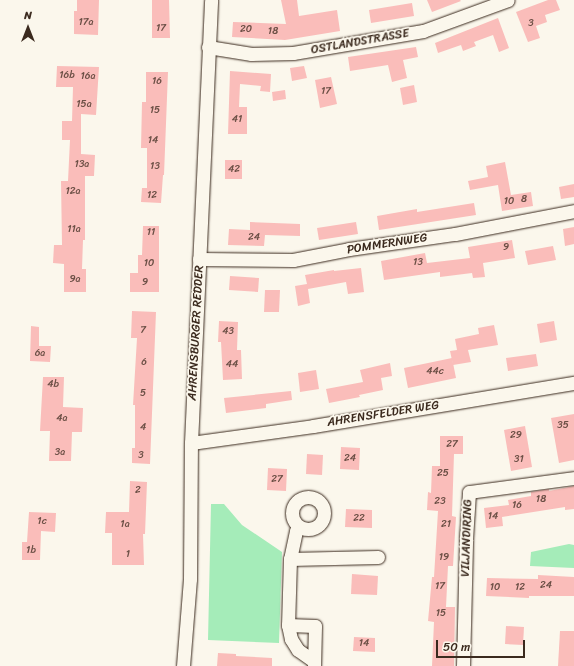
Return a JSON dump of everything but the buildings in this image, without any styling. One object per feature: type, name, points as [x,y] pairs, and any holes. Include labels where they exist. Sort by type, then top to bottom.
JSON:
[{"type":"street","name":"AHRENSBURGER REDDER","points":[[183,666],[190,579],[191,442],[211,0]]},
{"type":"street","name":"OSTLANDSTRASSE","points":[[208,47],[252,54],[292,54],[422,31],[508,0]]},
{"type":"street","name":"POMMERNWEG","points":[[199,259],[293,260],[349,249],[455,234],[574,211]]},
{"type":"street","name":"AHRENSFELDER WEG","points":[[191,442],[321,425],[574,383]]},
{"type":"street","name":"VILJANDIRING","points":[[463,666],[468,492],[574,478]]},
{"type":"street","points":[[298,526],[290,559],[288,625],[291,639],[298,650],[314,663]]},
{"type":"street","points":[[290,559],[378,557]]},
{"type":"street","points":[[288,625],[316,626],[314,663]]},
{"type":"green space","points":[[211,504],[224,504],[242,525],[282,552],[279,643],[208,640]]},
{"type":"green space","points":[[569,544],[574,545],[574,568],[530,566],[531,552]]}]
